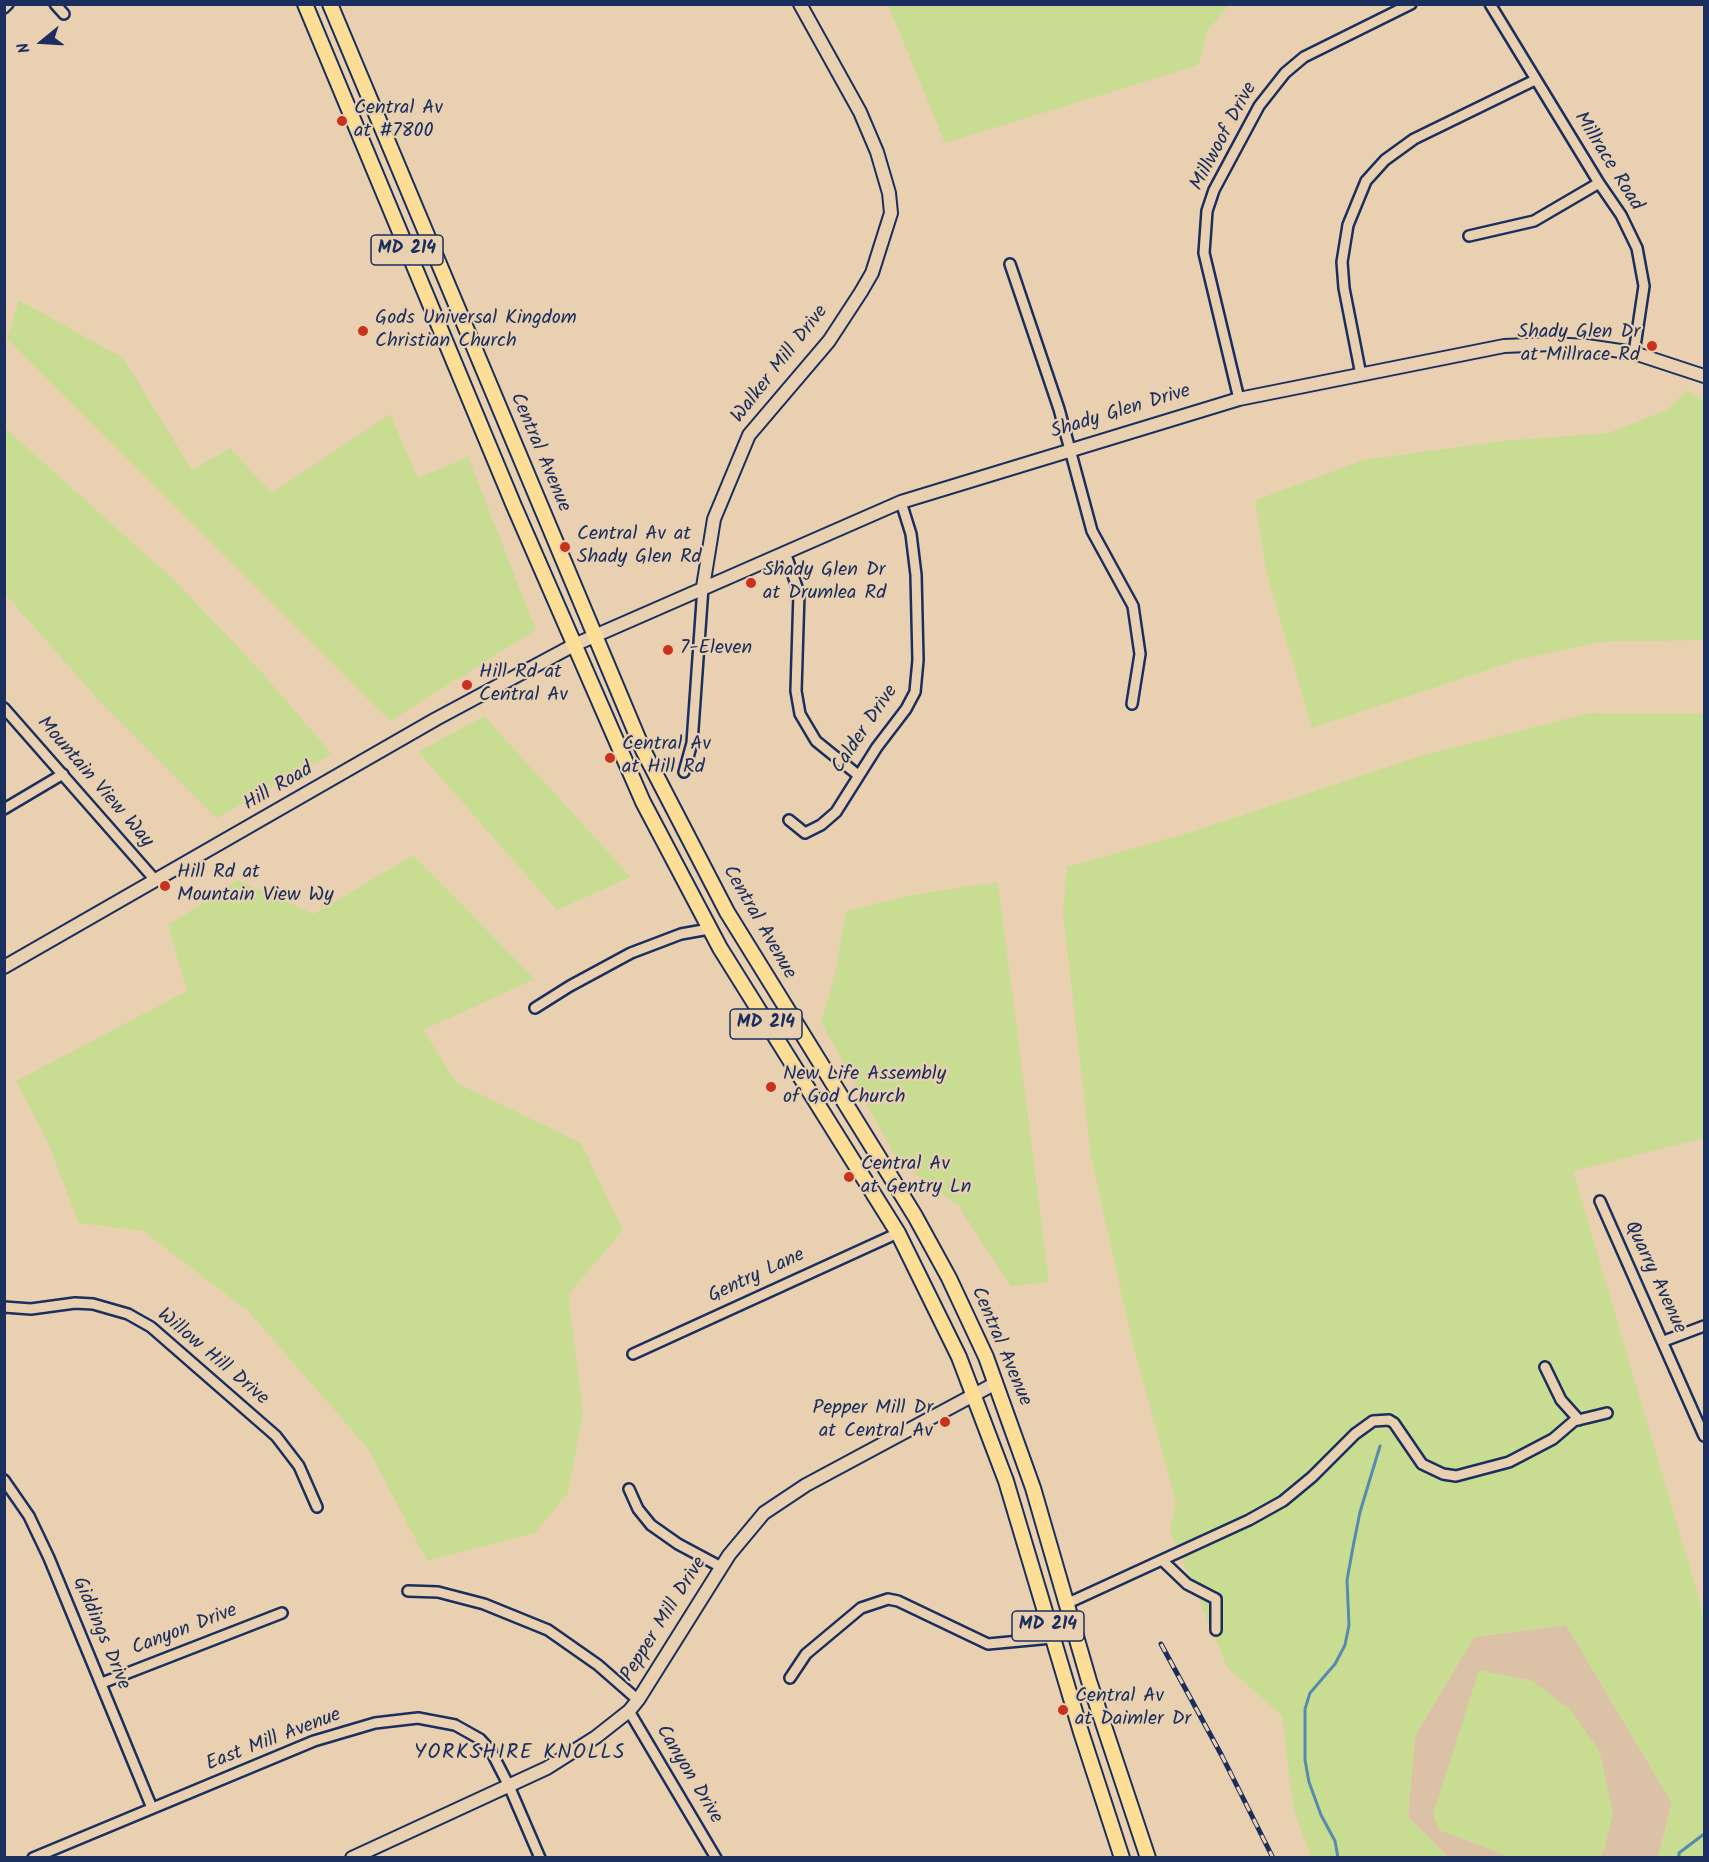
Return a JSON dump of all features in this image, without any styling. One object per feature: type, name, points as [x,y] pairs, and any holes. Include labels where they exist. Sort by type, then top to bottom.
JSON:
[{"type":"main road","name":"Central Avenue","points":[[330,4],[635,734],[727,912],[915,1216],[962,1305],[996,1383],[1034,1488],[1066,1604],[1148,1857]]},
{"type":"main road","name":"MD 214","points":[[305,6],[574,645],[643,802],[709,929],[897,1233],[932,1298],[975,1394],[1006,1481],[1052,1638],[1122,1857]]},
{"type":"street","points":[[4,8],[8,4]]},
{"type":"street","points":[[55,4],[64,14]]},
{"type":"street","name":"Walker Mill Drive","points":[[684,772],[692,743],[703,587],[714,519],[749,435],[829,341],[872,273],[891,213],[889,193],[880,162],[860,112],[800,4]]},
{"type":"street","name":"Millwoof Drive","points":[[1239,399],[1204,253],[1207,211],[1214,190],[1259,106],[1285,73],[1318,50],[1411,4]]},
{"type":"street","name":"Millrace Road","points":[[1490,4],[1535,80],[1621,215],[1641,261],[1643,296],[1634,353]]},
{"type":"street","points":[[1361,375],[1344,288],[1342,262],[1348,225],[1366,181],[1385,160],[1414,139],[1535,80]]},
{"type":"street","points":[[1469,236],[1534,221],[1599,183]]},
{"type":"street","points":[[1010,264],[1058,404],[1092,531],[1128,593],[1137,622],[1139,667],[1132,705]]},
{"type":"street","name":"Shady Glen Drive","points":[[574,645],[901,502],[1239,399],[1484,350],[1526,345],[1587,346],[1634,353],[1704,376]]},
{"type":"street","name":"Calder Drive","points":[[789,820],[805,833],[821,825],[836,812],[858,775],[906,709],[917,683],[918,615],[914,556],[911,534],[901,502]]},
{"type":"street","points":[[785,552],[799,593],[796,691],[800,714],[816,741],[858,775]]},
{"type":"street","name":"Hill Road","points":[[4,967],[436,719],[574,645]]},
{"type":"street","name":"Mountain View Way","points":[[4,708],[156,881]]},
{"type":"street","points":[[4,809],[63,774]]},
{"type":"street","points":[[535,1008],[579,980],[631,953],[681,934],[709,929]]},
{"type":"street","name":"Quarry Avenue","points":[[1600,1201],[1664,1341],[1704,1436]]},
{"type":"street","name":"Gentry Lane","points":[[633,1354],[897,1233]]},
{"type":"street","name":"Willow Hill Drive","points":[[4,1307],[31,1309],[75,1303],[93,1304],[128,1314],[151,1327],[276,1436],[299,1466],[317,1507]]},
{"type":"street","points":[[1664,1341],[1704,1326]]},
{"type":"street","points":[[1545,1367],[1561,1400],[1579,1420]]},
{"type":"street","name":"Pepper Mill Drive","points":[[352,1857],[509,1786],[566,1757],[629,1711],[721,1568],[753,1525],[781,1501],[996,1383]]},
{"type":"street","points":[[1066,1604],[1249,1520],[1283,1501],[1312,1477],[1355,1434],[1373,1421],[1389,1420],[1394,1423],[1422,1464],[1443,1474],[1456,1476],[1509,1462],[1536,1449],[1565,1426],[1608,1413]]},
{"type":"street","name":"Giddings Drive","points":[[4,1480],[37,1533],[102,1683],[152,1808]]},
{"type":"street","points":[[629,1489],[638,1509],[651,1525],[678,1544],[721,1568]]},
{"type":"street","points":[[1162,1561],[1187,1584],[1216,1599],[1216,1630]]},
{"type":"street","points":[[408,1591],[438,1592],[484,1604],[548,1630],[598,1665],[638,1700]]},
{"type":"street","points":[[790,1678],[797,1663],[806,1654],[861,1608],[888,1599],[898,1601],[988,1644],[1052,1638]]},
{"type":"street","name":"Canyon Drive","points":[[102,1683],[282,1613]]},
{"type":"street","name":"Canyon Drive","points":[[629,1711],[716,1857]]},
{"type":"street","name":"East Mill Avenue","points":[[33,1857],[314,1741],[375,1723],[406,1718],[438,1720],[474,1734],[491,1751],[540,1857]]},
{"type":"shaded area","points":[[1566,1625],[1672,1803],[1658,1857],[1448,1857],[1408,1817],[1415,1736],[1474,1637]]},
{"type":"green space","points":[[888,5],[1229,5],[1207,31],[1199,65],[945,143]]},
{"type":"green space","points":[[19,300],[123,358],[192,470],[230,448],[272,493],[390,414],[418,478],[468,457],[536,630],[390,721],[7,339]]},
{"type":"green space","points":[[1687,390],[1704,400],[1704,640],[1601,642],[1521,659],[1312,728],[1266,571],[1255,500],[1364,460],[1502,441],[1608,433],[1667,410]]},
{"type":"green space","points":[[5,428],[171,577],[259,669],[332,754],[217,818],[96,697],[5,594]]},
{"type":"green space","points":[[1589,713],[1704,714],[1704,1138],[1573,1171],[1704,1616],[1704,1857],[1658,1857],[1672,1803],[1566,1625],[1474,1637],[1415,1736],[1408,1817],[1448,1857],[1311,1857],[1293,1807],[1282,1716],[1227,1667],[1170,1531],[1176,1502],[1133,1345],[1091,1157],[1063,912],[1067,867],[1188,833],[1424,755]]},
{"type":"green space","points":[[484,716],[631,877],[557,910],[418,752]]},
{"type":"green space","points":[[413,855],[535,979],[423,1030],[457,1083],[581,1143],[623,1230],[568,1295],[583,1412],[568,1493],[535,1533],[427,1561],[369,1450],[249,1312],[143,1231],[79,1223],[47,1140],[16,1081],[187,991],[168,925],[238,880],[314,914]]},
{"type":"green space","points":[[998,882],[1049,1282],[1011,1286],[958,1205],[898,1161],[821,1022],[835,975],[846,911],[912,895]]},
{"type":"green space","points":[[1479,1670],[1533,1681],[1571,1710],[1600,1752],[1613,1814],[1604,1851],[1599,1857],[1510,1857],[1439,1830],[1433,1814]]},
{"type":"waterway","points":[[1338,1858],[1335,1841],[1321,1815],[1309,1782],[1305,1760],[1305,1709],[1310,1693],[1335,1664],[1345,1645],[1349,1625],[1347,1580],[1360,1512],[1380,1446]]},
{"type":"waterway","points":[[1679,1858],[1679,1853],[1704,1834]]},
{"type":"railway","points":[[1161,1644],[1222,1756],[1273,1858]]},
{"type":"place","name":"Central Av at #7800","points":[[342,121]]},
{"type":"place","name":"Gods Universal Kingdom Christian Church","points":[[363,331]]},
{"type":"place","name":"Shady Glen Dr at Millrace Rd","points":[[1652,346]]},
{"type":"place","name":"Central Av at Shady Glen Rd","points":[[565,547]]},
{"type":"place","name":"Shady Glen Dr at Drumlea Rd","points":[[751,583]]},
{"type":"place","name":"7-Eleven","points":[[668,650]]},
{"type":"place","name":"Hill Rd at Central Av","points":[[467,685]]},
{"type":"place","name":"Central Av at Hill Rd","points":[[610,758]]},
{"type":"place","name":"Hill Rd at Mountain View Wy","points":[[165,886]]},
{"type":"place","name":"New Life Assembly of God Church","points":[[771,1087]]},
{"type":"place","name":"Central Av at Gentry Ln","points":[[849,1177]]},
{"type":"place","name":"Pepper Mill Dr at Central Av","points":[[945,1422]]},
{"type":"place","name":"Central Av at Daimler Dr","points":[[1063,1710]]},
{"type":"district","name":"YORKSHIRE KNOLLS","points":[[520,1754]]}]
